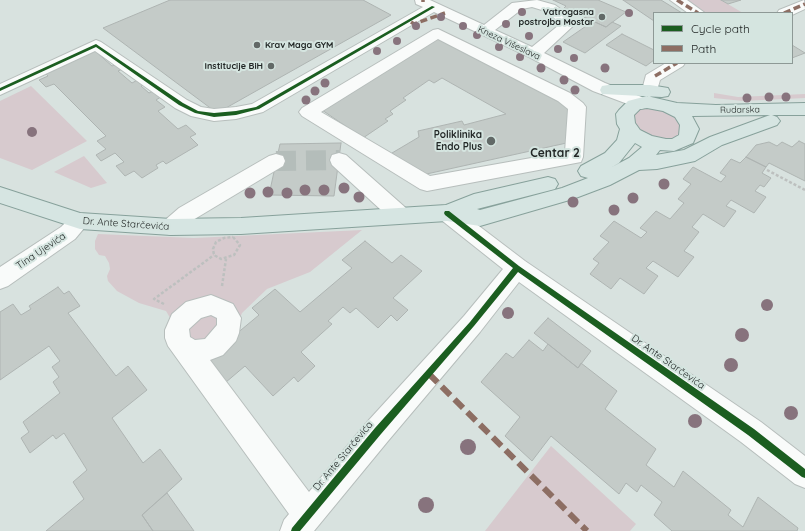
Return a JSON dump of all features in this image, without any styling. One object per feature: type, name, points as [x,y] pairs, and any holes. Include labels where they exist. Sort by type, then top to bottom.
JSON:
[{"type":"main road","points":[[649,89],[654,103],[674,109],[686,118],[689,124],[690,134]]},
{"type":"main road","points":[[656,144],[640,138],[626,130],[618,121],[605,91],[649,89],[693,102],[730,110]]},
{"type":"main road","name":"Dr. Ante Starčevića","points":[[447,213],[474,202],[555,182],[596,168],[612,158],[626,130],[634,105],[649,89]]},
{"type":"main road","name":"Rudarska","points":[[674,109],[805,109]]},
{"type":"main road","points":[[636,162],[658,162],[688,156],[716,141],[772,121]]},
{"type":"main road","name":"Rudarska","points":[[656,144],[666,145],[682,142],[690,134],[724,126],[772,121],[805,121]]},
{"type":"main road","name":"Dr. Ante Starčevića","points":[[0,194],[80,220],[171,227],[241,226],[447,213],[480,218],[566,194],[603,180],[636,162],[656,144]]},
{"type":"street","points":[[677,0],[696,12]]},
{"type":"street","points":[[800,0],[805,3]]},
{"type":"street","points":[[475,52],[517,6],[532,3],[550,8],[565,19],[566,26],[534,54]]},
{"type":"street","points":[[786,12],[805,3]]},
{"type":"street","points":[[0,90],[96,45],[181,104],[197,112],[214,115],[236,113],[256,108],[410,21],[414,24],[429,4]]},
{"type":"street","name":"Kneza Višeslava","points":[[429,4],[534,54],[605,91],[626,130]]},
{"type":"street","points":[[438,33],[475,52],[564,97],[577,107],[574,157],[427,184],[308,112],[438,33]]},
{"type":"street","points":[[368,65],[406,44],[421,39],[429,39]]},
{"type":"street","points":[[649,89],[676,64]]},
{"type":"street","points":[[339,160],[400,215]]},
{"type":"street","points":[[171,227],[186,214],[276,161]]},
{"type":"street","name":"Dr. Ante Starčevića","points":[[447,213],[517,268],[751,432],[805,474]]},
{"type":"street","name":"Tina Ujevića","points":[[0,279],[68,233],[80,220]]},
{"type":"street","name":"Dr. Ante Starčevića","points":[[301,523],[378,431],[452,348],[517,268]]},
{"type":"street","points":[[187,350],[195,352],[204,351],[221,341],[227,334],[229,325],[229,318],[225,311],[219,307],[202,306],[194,309],[186,315],[177,330],[178,338],[181,345],[187,350],[301,523]]},
{"type":"path","points":[[767,170],[805,190]]},
{"type":"path","points":[[186,315],[154,299],[214,255]]},
{"type":"path","points":[[219,307],[226,259]]},
{"type":"shaded area","points":[[677,0],[721,0],[741,12],[696,12]]},
{"type":"shaded area","points":[[31,86],[87,141],[32,170],[0,158],[0,101]]},
{"type":"shaded area","points":[[714,93],[738,97],[805,94],[805,98],[743,101],[714,98]]},
{"type":"shaded area","points":[[638,105],[679,114],[681,140],[647,140],[626,115]]},
{"type":"shaded area","points":[[84,156],[107,183],[91,188],[54,172]]},
{"type":"shaded area","points":[[362,230],[310,272],[267,289],[242,313],[238,322],[205,351],[178,331],[166,311],[139,303],[117,291],[108,281],[107,276],[110,269],[109,263],[105,256],[99,255],[95,249],[95,241],[98,234],[194,238]]},
{"type":"shaded area","points":[[551,446],[636,524],[630,531],[485,531]]},
{"type":"building","points":[[170,0],[363,0],[391,15],[217,113],[103,28]]},
{"type":"building","name":"Vatrogasna postrojba Mostar","points":[[553,0],[598,0],[626,12],[606,27],[564,8],[566,6]]},
{"type":"building","points":[[623,0],[661,0],[680,12],[653,12],[653,20]]},
{"type":"building","points":[[721,0],[741,0],[728,4]]},
{"type":"building","points":[[595,22],[606,27],[612,22],[621,26],[585,53],[563,42],[589,24],[591,25]]},
{"type":"building","points":[[622,34],[653,50],[653,61],[646,66],[606,45]]},
{"type":"building","points":[[438,36],[572,105],[571,142],[422,175],[392,153],[419,137],[418,131],[462,121],[464,125],[506,114],[442,78],[434,83],[429,80],[403,98],[406,100],[390,111],[393,114],[385,119],[388,121],[363,138],[322,110]]},
{"type":"building","points":[[793,46],[805,53],[793,58]]},
{"type":"building","points":[[94,50],[112,66],[120,63],[125,68],[118,71],[132,83],[141,78],[147,83],[141,86],[149,93],[157,89],[164,95],[156,100],[165,107],[158,111],[178,129],[186,125],[196,134],[190,137],[198,145],[166,164],[163,161],[156,165],[158,168],[142,178],[134,171],[125,176],[116,166],[124,162],[115,153],[101,161],[96,155],[106,149],[97,141],[106,136],[54,84],[46,87],[39,80],[48,76],[44,72]]},
{"type":"building","points":[[799,141],[805,144],[805,181],[769,163],[766,167],[746,157],[756,145],[769,142],[777,146],[782,142],[792,147]]},
{"type":"building","points":[[341,143],[334,196],[269,195],[280,144]]},
{"type":"building","points":[[746,157],[766,167],[762,173],[771,178],[764,187],[760,185],[755,191],[766,197],[754,213],[731,200],[726,206],[736,211],[724,227],[703,214],[692,227],[699,232],[684,251],[694,257],[678,277],[653,261],[646,268],[658,276],[644,294],[620,278],[611,289],[590,274],[599,263],[593,259],[609,242],[600,236],[614,221],[641,238],[647,232],[640,228],[656,211],[670,219],[684,203],[678,199],[691,184],[683,179],[693,167],[721,182],[726,176],[720,173],[731,159],[740,163]]},
{"type":"building","points":[[365,241],[392,263],[401,255],[422,271],[393,298],[408,310],[397,321],[391,315],[378,328],[356,308],[350,313],[343,307],[328,321],[332,324],[301,352],[315,366],[298,382],[294,377],[273,396],[245,366],[219,388],[205,360],[259,315],[252,308],[275,289],[300,312],[352,268],[342,260]]},
{"type":"building","points":[[58,287],[64,294],[69,291],[80,306],[68,313],[116,376],[128,366],[147,390],[112,418],[143,463],[160,449],[182,479],[142,515],[153,531],[46,531],[84,499],[73,482],[87,470],[64,433],[56,439],[53,435],[30,453],[21,438],[29,432],[23,422],[60,393],[53,382],[59,377],[52,367],[60,361],[49,346],[0,380],[0,312],[13,304],[21,315],[31,309],[29,306]]},
{"type":"building","points":[[548,318],[591,351],[578,368],[534,333]]},
{"type":"building","points":[[529,340],[543,351],[548,344],[578,368],[581,363],[617,391],[605,409],[656,449],[646,465],[674,487],[683,471],[731,510],[728,515],[743,527],[758,497],[798,528],[797,531],[672,531],[654,515],[662,502],[641,485],[637,492],[626,483],[619,494],[551,436],[532,461],[505,436],[520,417],[481,382],[506,353],[513,358]]},
{"type":"building","points":[[167,493],[194,531],[153,531],[142,515]]},
{"type":"tunnel","points":[[276,161],[339,160]]},
{"type":"marked path","points":[[677,0],[696,12]]},
{"type":"marked path","points":[[786,12],[805,4]]},
{"type":"marked path","points":[[411,22],[414,24],[445,13]]},
{"type":"marked path","points":[[655,76],[675,64]]},
{"type":"marked path","points":[[429,374],[587,531]]},
{"type":"cycle path","points":[[0,90],[96,45],[181,104],[197,112],[214,115],[236,113],[257,108],[433,7]]},
{"type":"cycle path","points":[[447,213],[517,268],[751,432],[805,474]]},
{"type":"cycle path","points":[[295,531],[378,431],[472,324],[517,268]]},
{"type":"place","name":"Vatrogasna postrojba Mostar","points":[[602,17]]},
{"type":"place","name":"Krav Maga GYM","points":[[257,45]]},
{"type":"place","name":"Institucije BiH","points":[[271,66]]},
{"type":"place","name":"Poliklinika Endo Plus","points":[[491,141]]},
{"type":"district","name":"Centar 2","points":[[555,153]]}]
